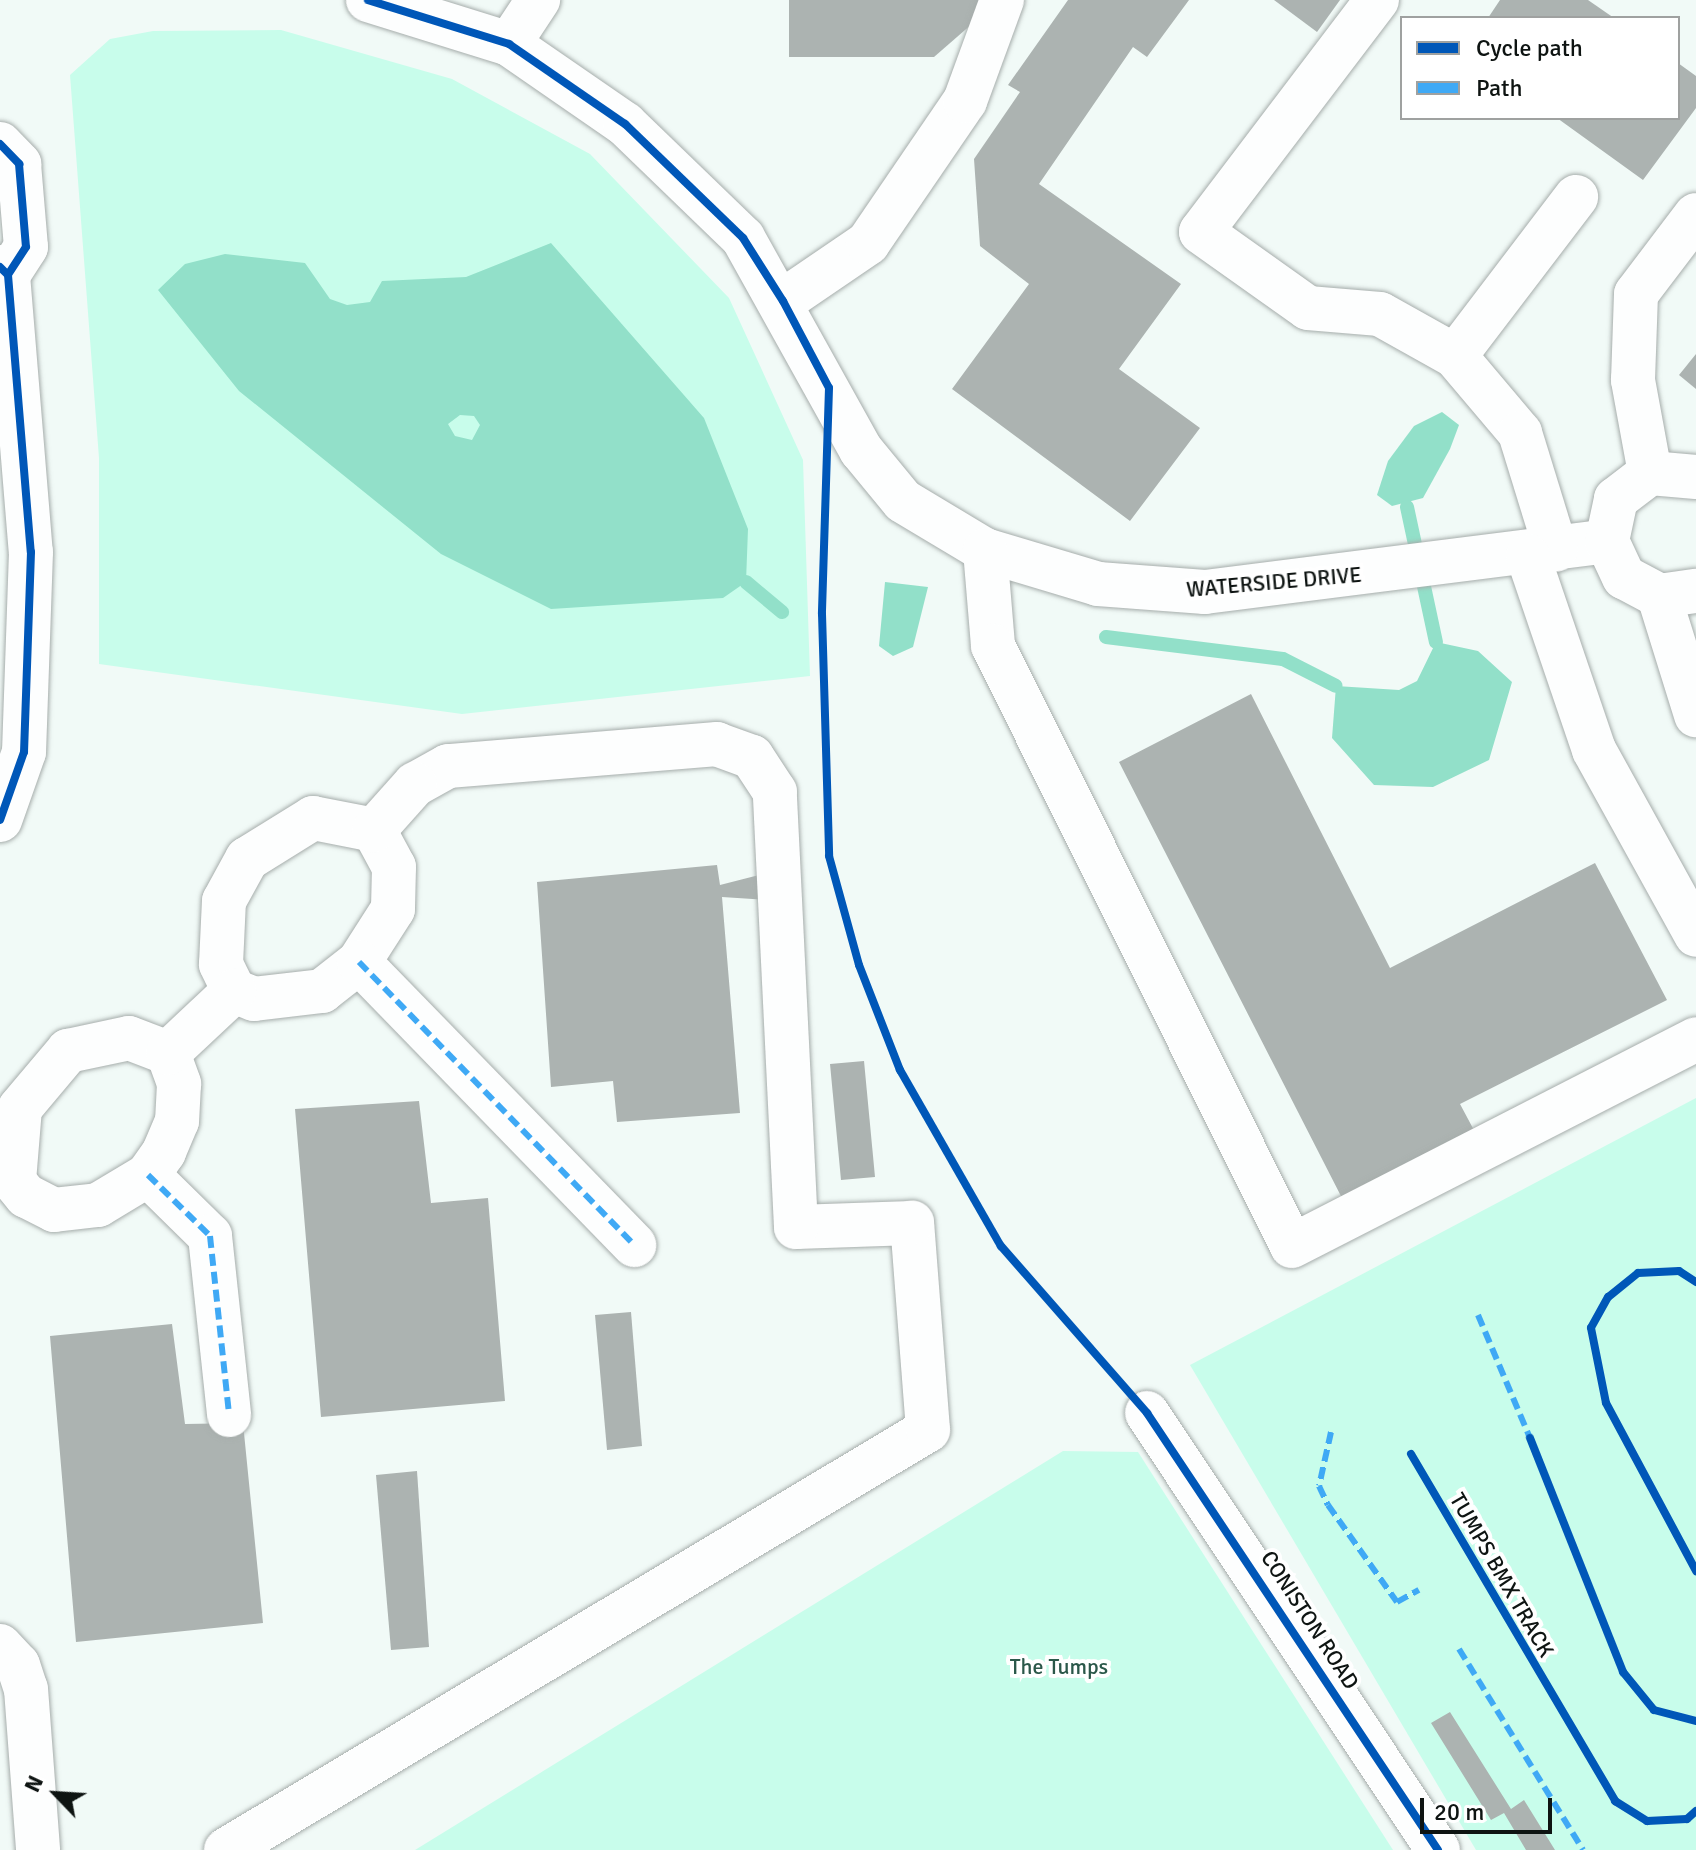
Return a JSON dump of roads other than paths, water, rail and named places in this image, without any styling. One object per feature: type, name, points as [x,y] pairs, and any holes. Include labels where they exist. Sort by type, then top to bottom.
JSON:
[{"type":"street","name":"WATERSIDE DRIVE","points":[[368,0],[509,44],[625,124],[743,238],[783,301],[861,450],[903,501],[985,550],[1098,584],[1205,592],[1542,553],[1607,541]]},
{"type":"street","points":[[509,44],[538,0]]},
{"type":"street","points":[[783,301],[868,243],[965,101],[1002,0]]},
{"type":"street","points":[[1377,0],[1201,232],[1308,308],[1380,314],[1455,356],[1520,433],[1542,553],[1594,750],[1696,935]]},
{"type":"street","points":[[0,144],[19,164],[26,247],[4,271],[31,552],[13,710],[24,752],[0,820]]},
{"type":"street","points":[[1455,356],[1576,197]]},
{"type":"street","points":[[1650,473],[1633,380],[1636,294],[1696,215]]},
{"type":"street","points":[[1696,477],[1650,473],[1616,499],[1607,541],[1624,577],[1678,594],[1696,715]]},
{"type":"street","points":[[985,550],[993,646],[1292,1246],[1696,1039]]},
{"type":"street","points":[[226,1850],[928,1430],[912,1223],[796,1227],[775,792],[752,757],[717,744],[448,766],[415,784],[374,830]]},
{"type":"street","points":[[313,818],[374,830],[394,867],[393,909],[359,962],[299,999],[254,999],[234,991],[221,964],[219,932],[224,901],[247,859],[313,818]]},
{"type":"street","points":[[359,962],[634,1245]]},
{"type":"street","points":[[168,1053],[234,991]]},
{"type":"street","points":[[129,1038],[168,1053],[179,1084],[177,1121],[148,1175],[98,1205],[54,1210],[7,1183],[20,1108],[68,1051],[129,1038]]},
{"type":"street","points":[[148,1175],[210,1236],[229,1415]]},
{"type":"street","name":"CONISTON ROAD","points":[[1147,1413],[1438,1850]]},
{"type":"street","points":[[0,1646],[18,1665],[26,1689],[38,1850]]},
{"type":"waterway","points":[[1407,507],[1436,642]]},
{"type":"waterway","points":[[746,582],[782,612]]},
{"type":"waterway","points":[[1106,637],[1283,659],[1336,686]]},
{"type":"park label","name":"The Tumps","points":[[1059,1667]]}]
